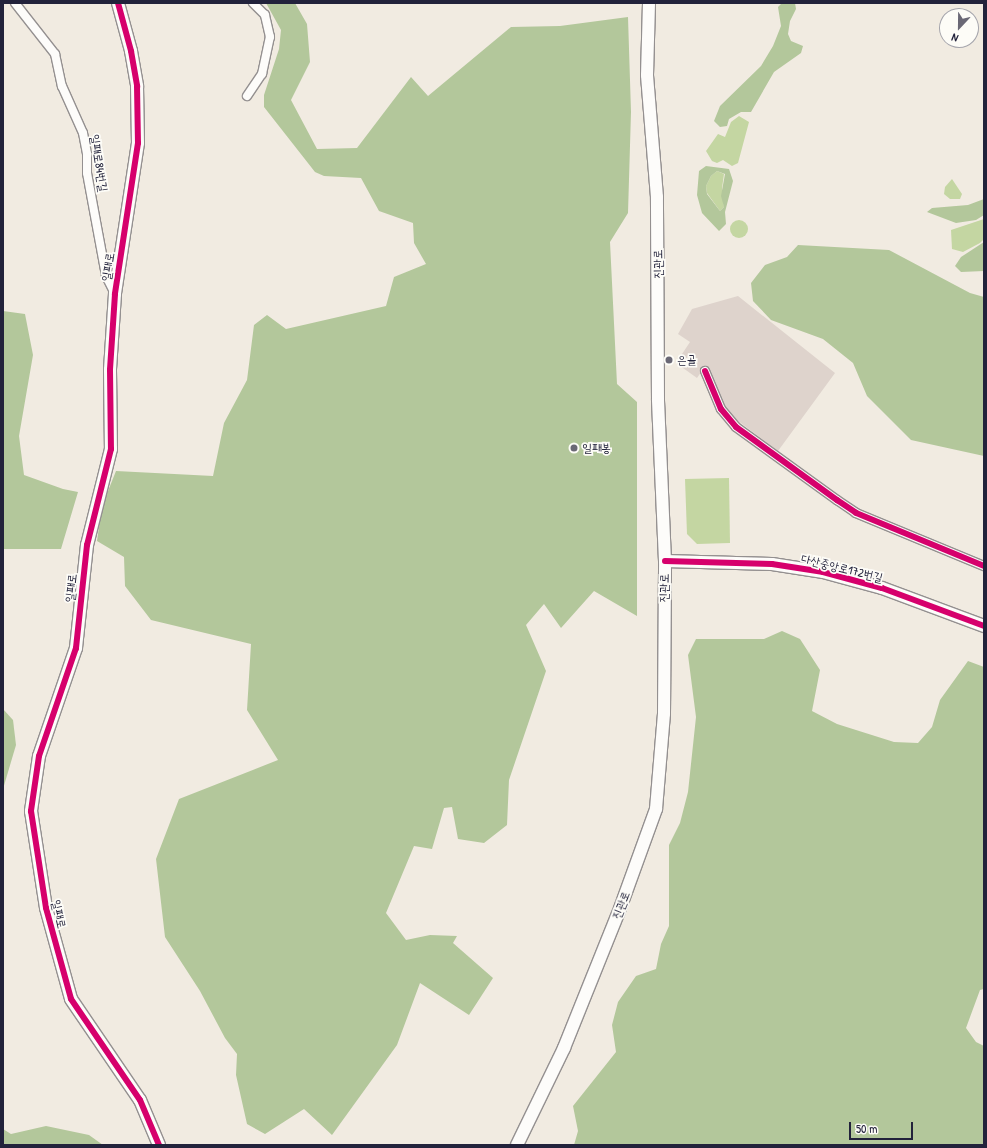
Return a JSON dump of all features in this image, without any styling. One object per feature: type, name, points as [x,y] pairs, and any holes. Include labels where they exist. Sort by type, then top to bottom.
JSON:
[{"type":"street","name":"일패로84번길","points":[[15,3],[55,54],[62,86],[83,133],[87,154],[87,173],[106,276],[115,294]]},
{"type":"street","name":"일패로","points":[[118,3],[131,51],[137,86],[138,143],[115,294],[110,370],[111,449],[87,545],[76,648],[39,756],[32,811],[46,908],[71,999],[140,1100],[159,1145]]},
{"type":"street","points":[[247,96],[262,74],[270,37],[265,15],[253,3]]},
{"type":"street","name":"진관로","points":[[517,1145],[564,1048],[618,914],[656,809],[664,714],[665,561],[658,399],[657,197],[647,75],[649,3]]},
{"type":"street","points":[[705,371],[721,409],[736,427],[837,500],[856,513],[984,566]]},
{"type":"street","name":"다산중앙로172번길","points":[[665,561],[738,562],[823,572],[882,588],[984,626]]},
{"type":"shaded area","points":[[738,296],[835,373],[778,451],[733,417],[719,397],[706,365],[697,378],[676,363],[690,342],[678,334],[692,309]]},
{"type":"green space","points":[[266,3],[295,3],[307,24],[310,62],[291,100],[317,149],[357,148],[411,77],[428,96],[511,27],[560,26],[628,17],[631,112],[628,213],[610,242],[617,384],[637,402],[637,616],[594,591],[561,628],[544,604],[526,625],[546,671],[509,780],[507,825],[484,843],[458,839],[452,807],[444,808],[432,849],[414,846],[386,913],[406,940],[430,935],[457,936],[453,943],[493,978],[469,1015],[420,983],[397,1045],[332,1135],[304,1109],[265,1134],[247,1124],[236,1075],[237,1054],[225,1038],[200,991],[165,937],[156,859],[179,799],[278,760],[247,710],[251,644],[151,620],[125,586],[124,557],[97,541],[102,506],[116,471],[213,476],[224,423],[247,380],[254,325],[267,315],[286,329],[386,306],[394,277],[426,264],[414,243],[413,223],[379,211],[361,178],[324,176],[315,172],[264,107],[264,95],[279,49],[281,30]]},
{"type":"green space","points":[[782,3],[795,3],[796,9],[790,21],[788,34],[791,41],[803,46],[801,53],[774,72],[751,112],[741,112],[729,119],[727,126],[720,127],[714,121],[720,106],[761,66],[773,46],[781,26],[778,7]]},
{"type":"green space","points":[[739,116],[749,122],[738,163],[732,166],[723,160],[717,163],[712,161],[706,151],[718,134],[725,137],[731,122]]},
{"type":"green space","points":[[706,166],[729,169],[733,181],[725,212],[726,224],[719,231],[702,213],[697,195],[699,171]],"holes":[[[717,171],[725,174],[721,196],[724,207],[720,211],[707,194],[706,186],[711,176]]]},
{"type":"green space","points":[[717,171],[724,174],[722,188],[724,207],[720,211],[707,193],[706,186],[711,176]]},
{"type":"green space","points":[[952,179],[962,194],[960,199],[950,199],[944,194],[945,187]]},
{"type":"green space","points":[[984,199],[984,215],[976,220],[956,223],[927,212],[932,208],[968,205]]},
{"type":"green space","points":[[984,219],[984,239],[980,243],[963,252],[952,249],[951,230]]},
{"type":"green space","points":[[739,220],[743,221],[747,225],[747,233],[743,237],[739,238],[735,237],[731,233],[730,229],[731,225],[735,221]]},
{"type":"green space","points":[[984,242],[984,271],[961,272],[955,266],[961,257]]},
{"type":"green space","points":[[798,245],[889,250],[970,293],[984,297],[984,456],[911,440],[867,396],[853,363],[823,339],[771,320],[753,301],[751,283],[765,265],[787,257]]},
{"type":"green space","points":[[3,311],[25,314],[33,355],[19,436],[24,475],[63,489],[78,492],[61,549],[3,549]]},
{"type":"green space","points":[[729,478],[730,543],[697,544],[687,534],[685,479]]},
{"type":"green space","points":[[782,631],[800,639],[820,670],[812,711],[837,724],[894,742],[918,743],[932,727],[940,700],[968,661],[984,667],[984,989],[980,990],[966,1028],[976,1042],[984,1046],[984,1145],[574,1145],[578,1131],[573,1106],[616,1052],[612,1025],[618,1002],[636,976],[656,969],[661,944],[669,926],[669,845],[680,823],[688,792],[696,717],[688,655],[696,639],[764,639]]},
{"type":"green space","points":[[3,709],[13,720],[16,745],[3,789]]},
{"type":"green space","points":[[46,1126],[89,1135],[103,1145],[3,1145],[3,1129],[11,1134]]},
{"type":"cycle path","points":[[118,3],[131,51],[137,86],[138,143],[115,294],[110,370],[111,449],[87,545],[76,648],[39,756],[31,811],[46,908],[71,999],[140,1100],[159,1145]]},
{"type":"cycle path","points":[[705,371],[721,409],[736,427],[837,500],[856,513],[984,566]]},
{"type":"cycle path","points":[[665,561],[772,564],[823,572],[882,588],[984,626]]},
{"type":"place","name":"은골","points":[[669,360]]},
{"type":"place","name":"일패봉","points":[[574,448]]}]
